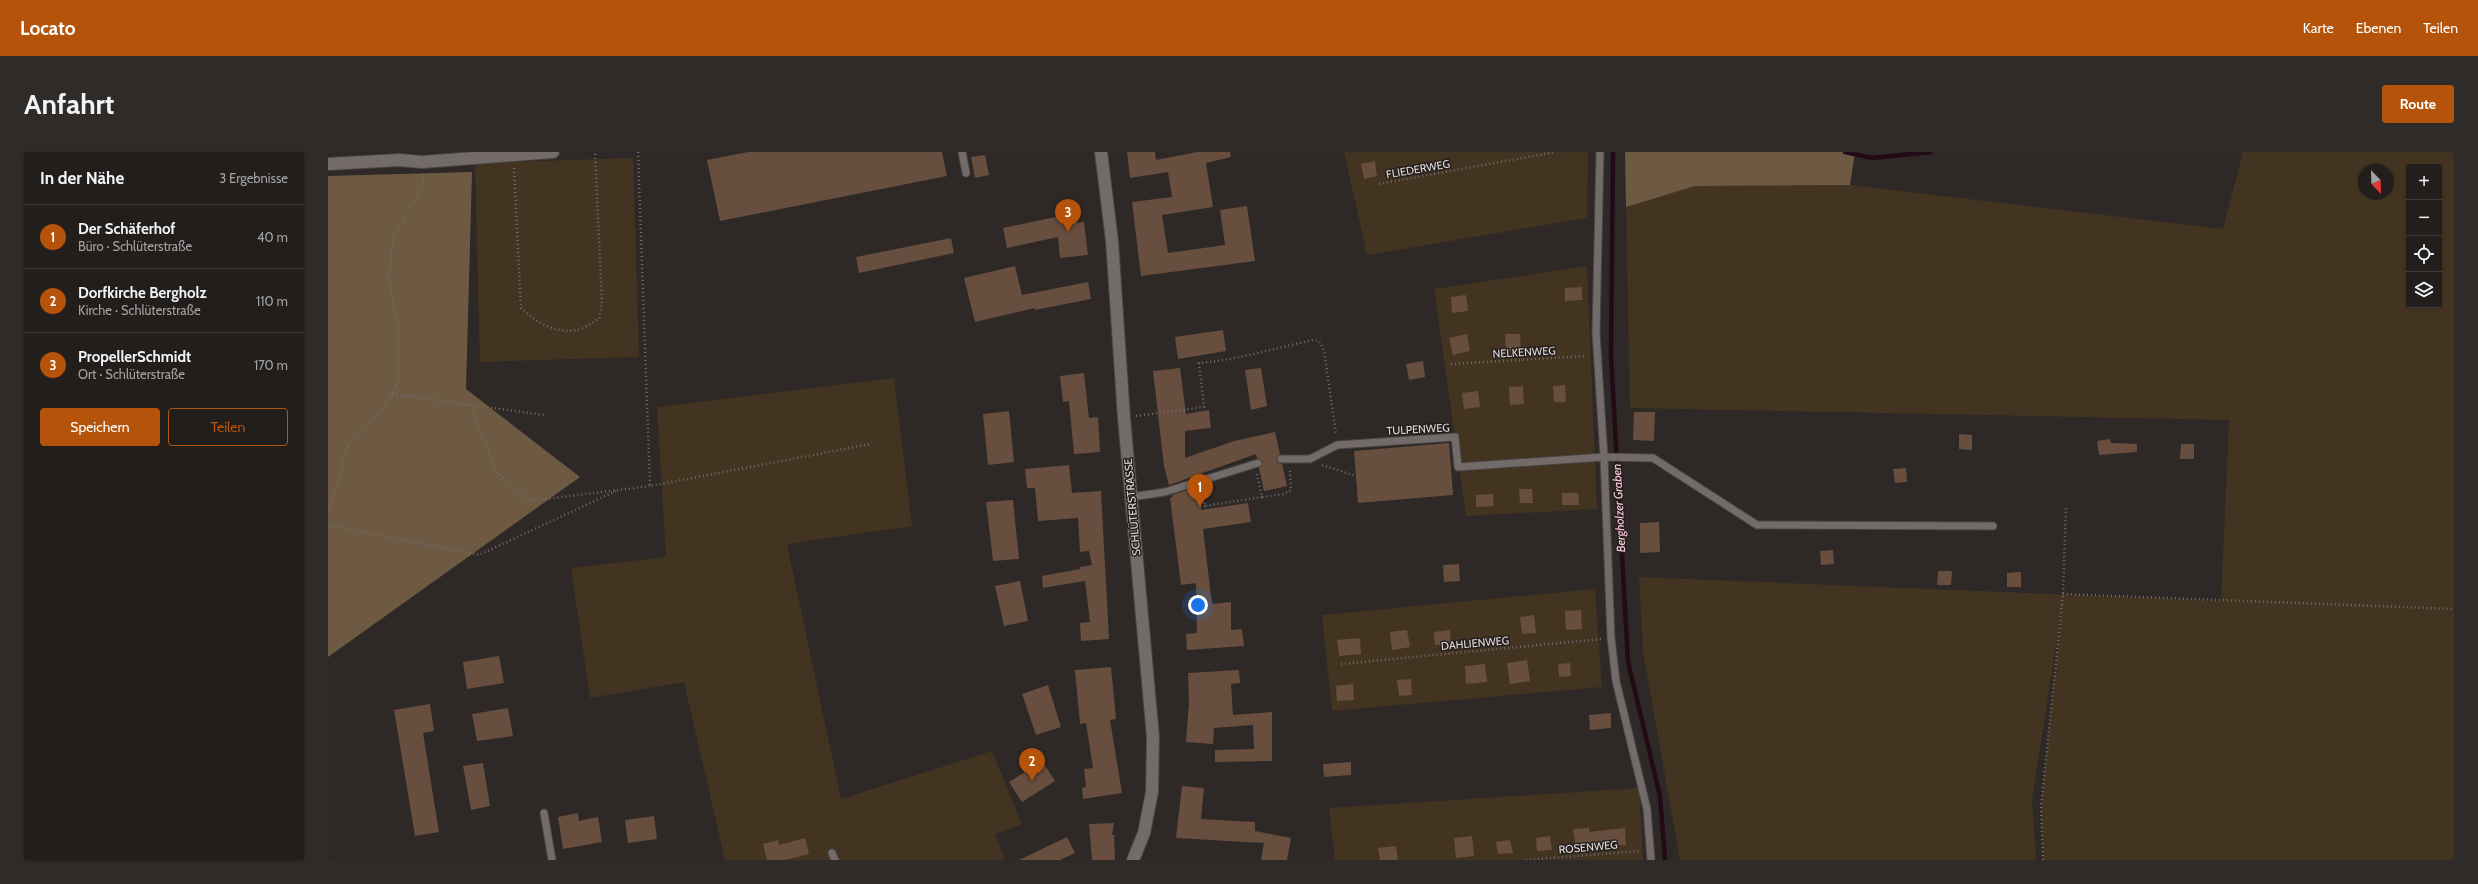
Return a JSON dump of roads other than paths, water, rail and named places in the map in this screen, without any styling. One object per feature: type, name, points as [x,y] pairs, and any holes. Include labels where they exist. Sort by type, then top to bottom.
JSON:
[{"type":"street","points":[[328,164],[399,160],[422,162],[552,152]]},
{"type":"street","name":"SCHLÜTERSTRASSE","points":[[1101,152],[1112,241],[1124,418],[1153,737],[1152,792],[1144,833],[1133,860]]},
{"type":"lane","points":[[962,152],[966,173]]},
{"type":"lane","points":[[1600,152],[1598,356],[1604,457],[1611,638],[1616,681],[1647,809],[1651,860]]},
{"type":"lane","name":"TULPENWEG","points":[[1285,459],[1310,459],[1337,445],[1455,437],[1458,467],[1604,457]]},
{"type":"lane","points":[[1604,457],[1653,458],[1757,526],[1993,526]]},
{"type":"lane","points":[[1131,498],[1166,492],[1256,463]]},
{"type":"lane","points":[[544,813],[552,860]]},
{"type":"lane","points":[[832,853],[835,860]]},
{"type":"waterway","name":"Bergholzer Graben","points":[[1613,152],[1611,356],[1628,662],[1660,796],[1665,860]]},
{"type":"waterway","points":[[1845,152],[1872,158],[1931,152]]},
{"type":"place","name":"PropellerSchmidt","points":[[1068,232]]},
{"type":"place","name":"Der Schäferhof","points":[[1200,507]]},
{"type":"place","name":"Dorfkirche Bergholz","points":[[1032,781]]}]
